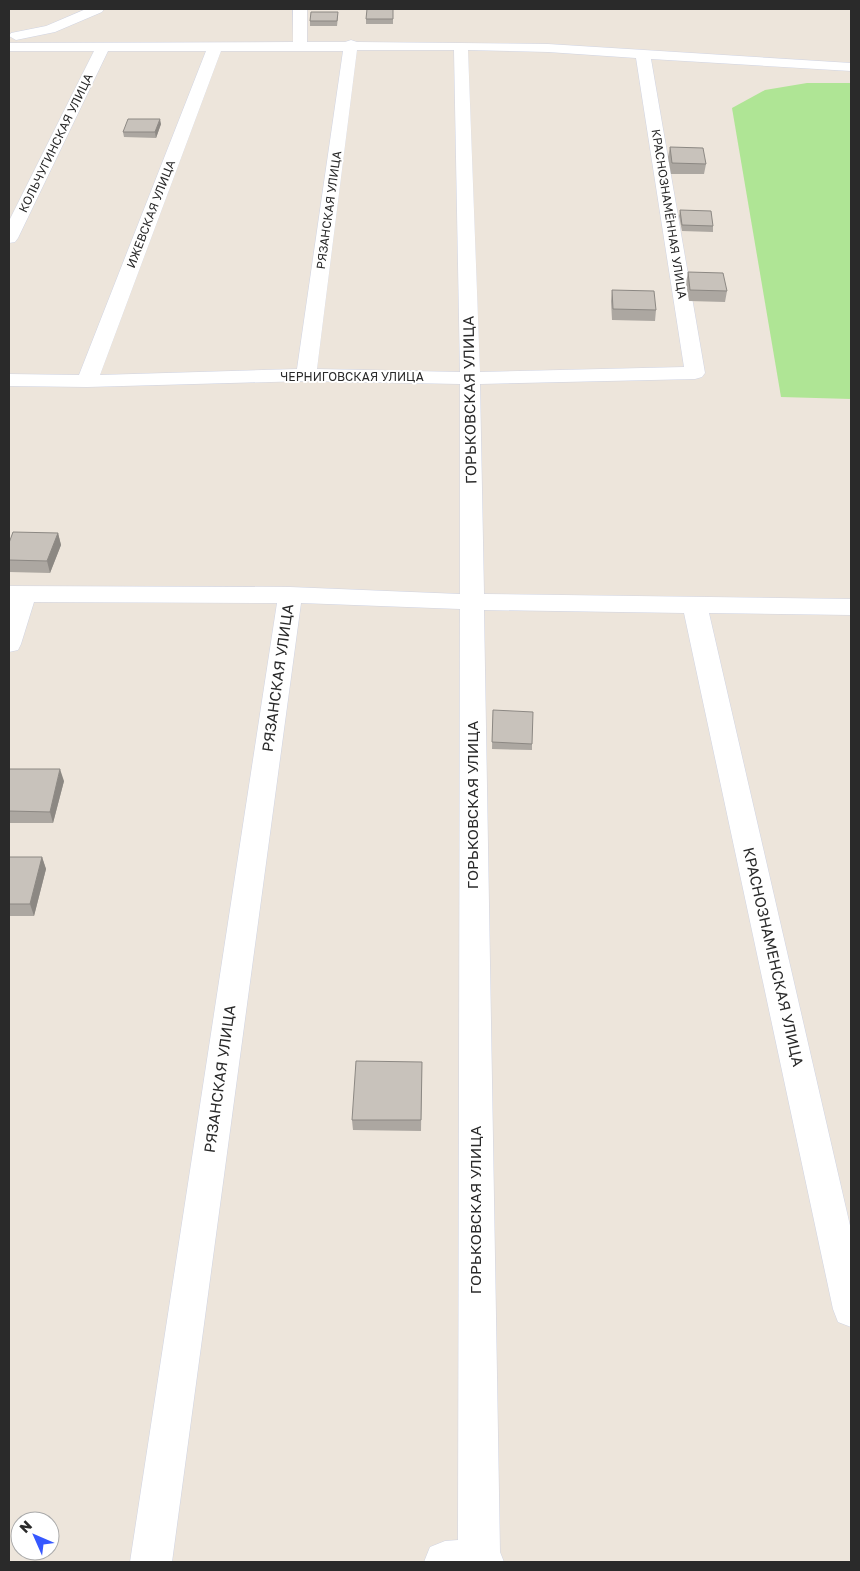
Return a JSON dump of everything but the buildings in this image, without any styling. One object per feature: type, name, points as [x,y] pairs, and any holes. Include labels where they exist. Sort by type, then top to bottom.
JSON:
[{"type":"street","points":[[9,37],[50,30],[97,9]]},
{"type":"street","points":[[299,46],[301,33],[300,9]]},
{"type":"street","points":[[9,47],[215,47],[351,44],[548,48],[851,67]]},
{"type":"street","name":"РЯЗАНСКАЯ УЛИЦА","points":[[306,375],[351,44]]},
{"type":"street","name":"ГОРЬКОВСКАЯ УЛИЦА","points":[[462,46],[470,378],[469,1561]]},
{"type":"street","name":"КОЛЬЧУГИНСКАЯ УЛИЦА","points":[[9,238],[103,47]]},
{"type":"street","name":"ИЖЕВСКАЯ УЛИЦА","points":[[87,381],[215,47]]},
{"type":"street","name":"КРАСНОЗНАМЁННАЯ УЛИЦА","points":[[643,55],[695,373]]},
{"type":"street","name":"ЧЕРНИГОВСКАЯ УЛИЦА","points":[[9,380],[87,381],[306,375],[470,378],[695,373]]},
{"type":"street","points":[[9,644],[16,594],[290,595],[471,602],[851,608]]},
{"type":"street","name":"РЯЗАНСКАЯ УЛИЦА","points":[[151,1562],[290,595]]},
{"type":"street","name":"КРАСНОЗНАМЕНСКАЯ УЛИЦА","points":[[695,605],[851,1309]]},
{"type":"green space","points":[[807,83],[851,83],[851,399],[781,397],[732,108],[765,90]]}]
